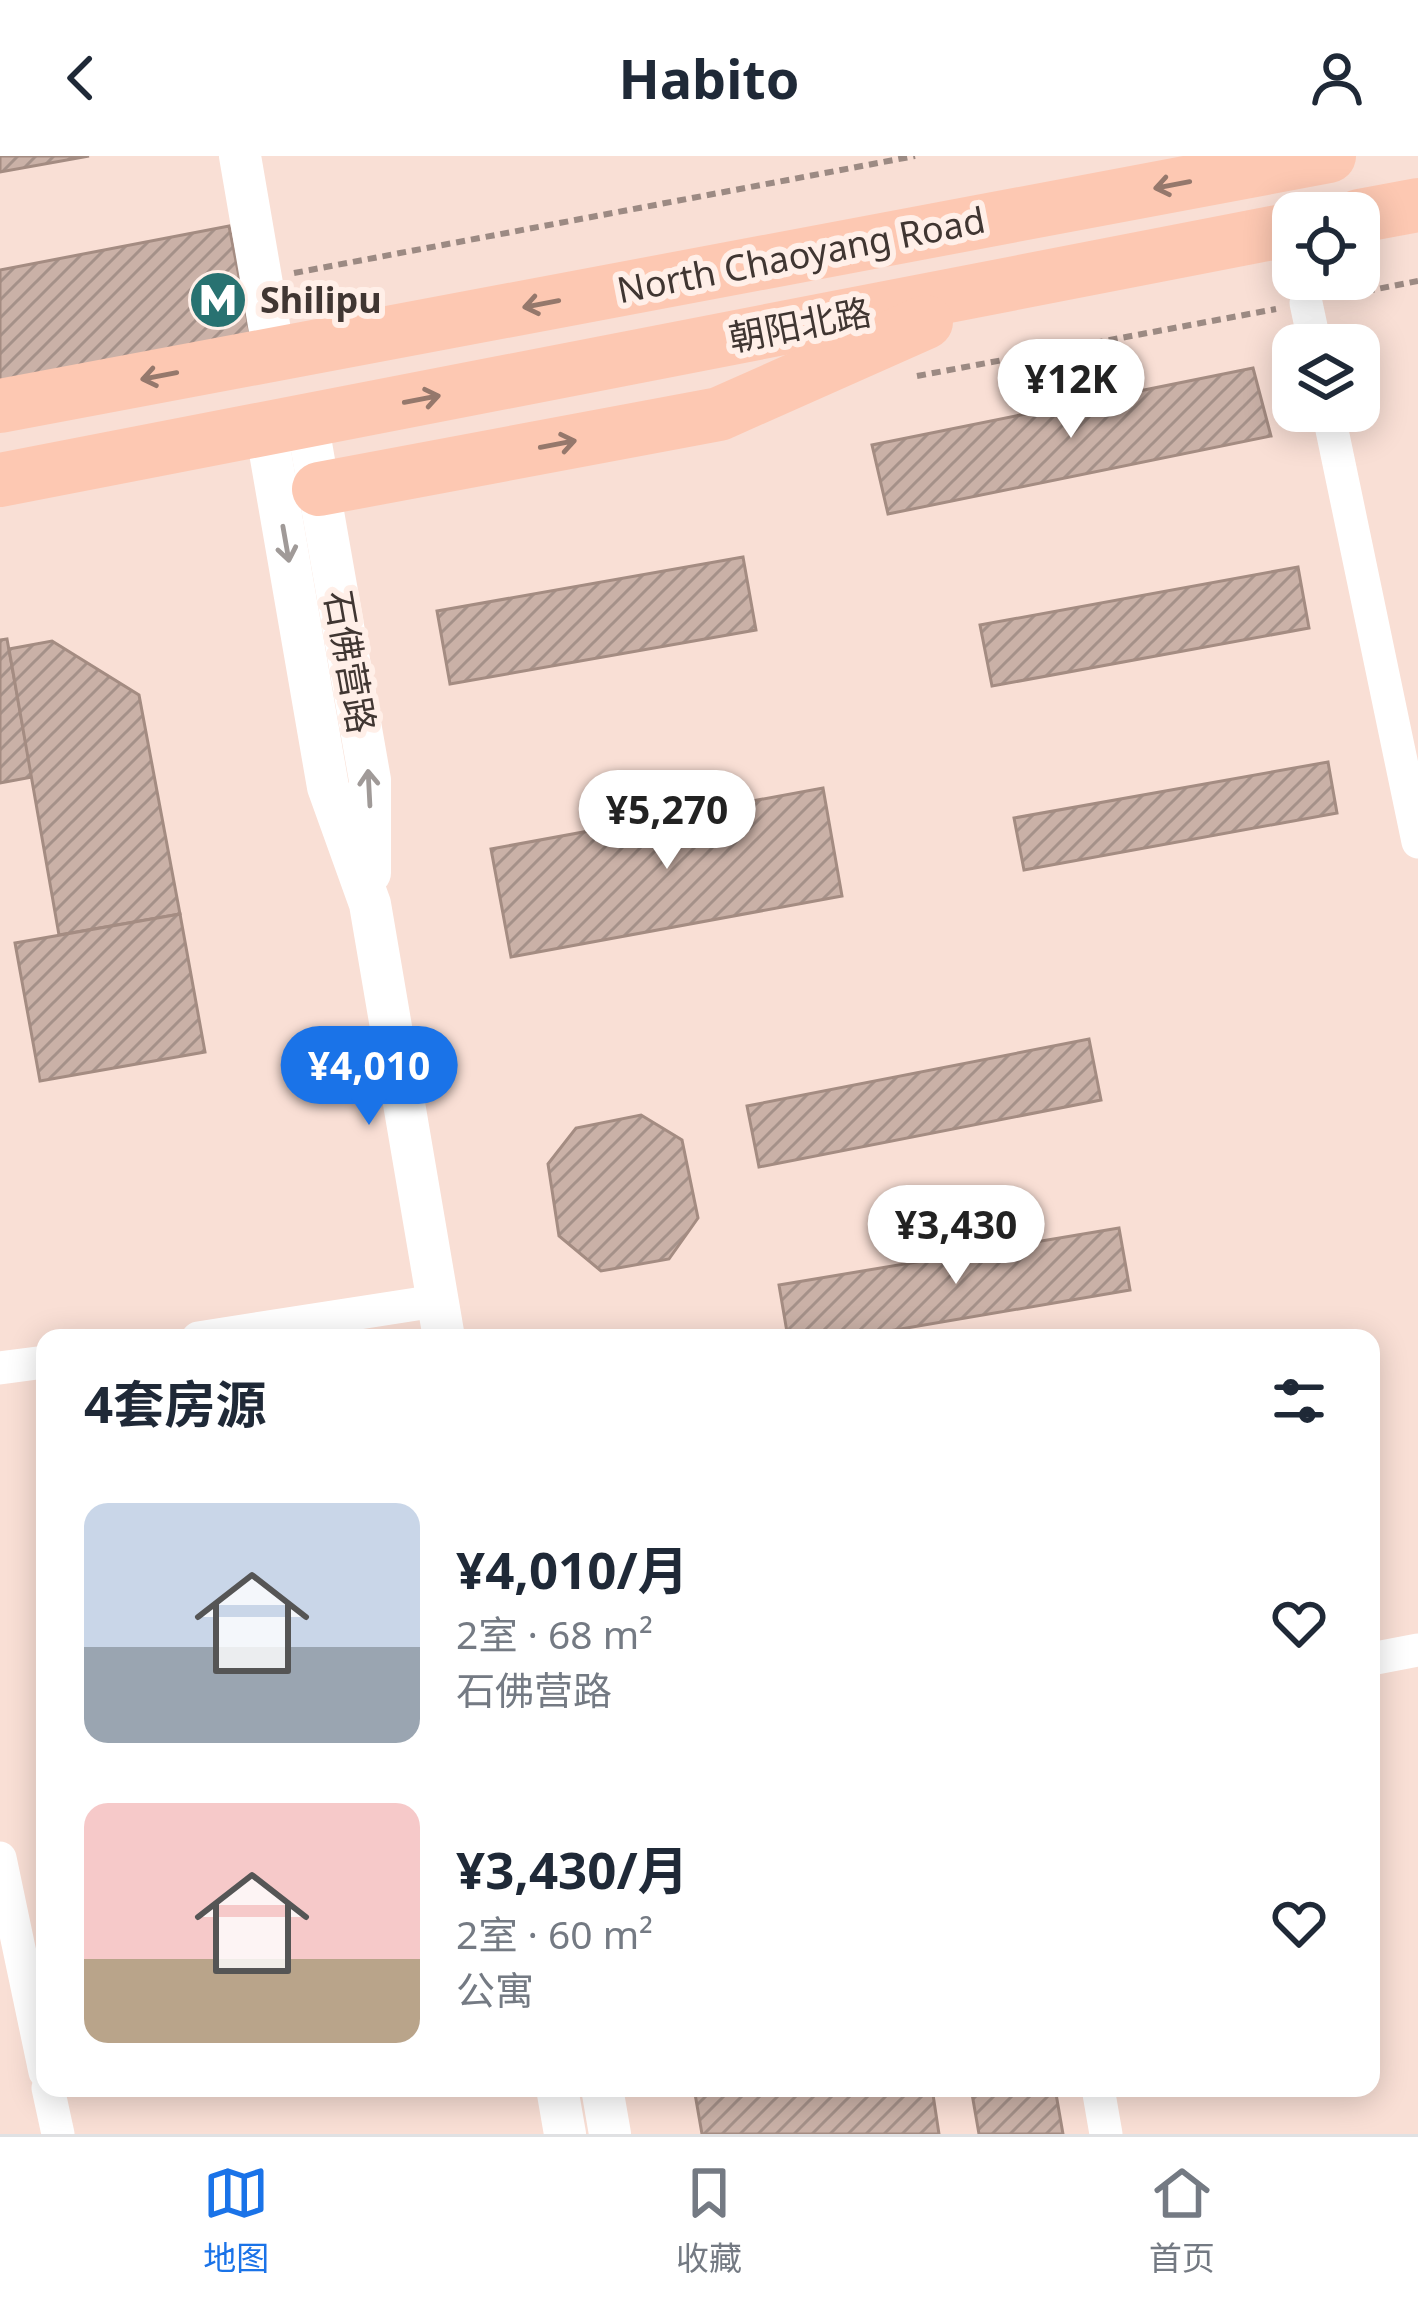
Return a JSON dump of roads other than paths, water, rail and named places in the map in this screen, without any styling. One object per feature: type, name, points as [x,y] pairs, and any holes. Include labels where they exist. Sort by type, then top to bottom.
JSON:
[{"type":"main road","name":"North Chaoyang Road","points":[[0,406],[1329,156]]},
{"type":"main road","points":[[1380,212],[1418,205]]},
{"type":"main road","name":"朝阳北路","points":[[286,425],[1272,233]]},
{"type":"main road","points":[[319,489],[719,414],[1013,283]]},
{"type":"main road","points":[[0,480],[286,425],[274,354]]},
{"type":"street","points":[[240,156],[274,354]]},
{"type":"street","points":[[1306,303],[1310,324]]},
{"type":"street","name":"石佛营路","points":[[286,425],[319,489],[370,780],[370,904],[440,1320]]},
{"type":"street","name":"石佛营路","points":[[286,425],[328,787],[370,904]]},
{"type":"street","points":[[1332,432],[1418,842]]},
{"type":"street","points":[[319,1329],[440,1320]]},
{"type":"street","points":[[0,1369],[36,1363]]},
{"type":"street","points":[[1380,1657],[1418,1650]]},
{"type":"street","points":[[0,1858],[36,2029]]},
{"type":"street","points":[[50,2097],[58,2134]]},
{"type":"street","points":[[558,2097],[565,2134]]},
{"type":"street","points":[[604,2097],[610,2134]]},
{"type":"street","points":[[1099,2097],[1106,2134]]},
{"type":"place","name":"Shilipu","points":[[218,300]]}]
